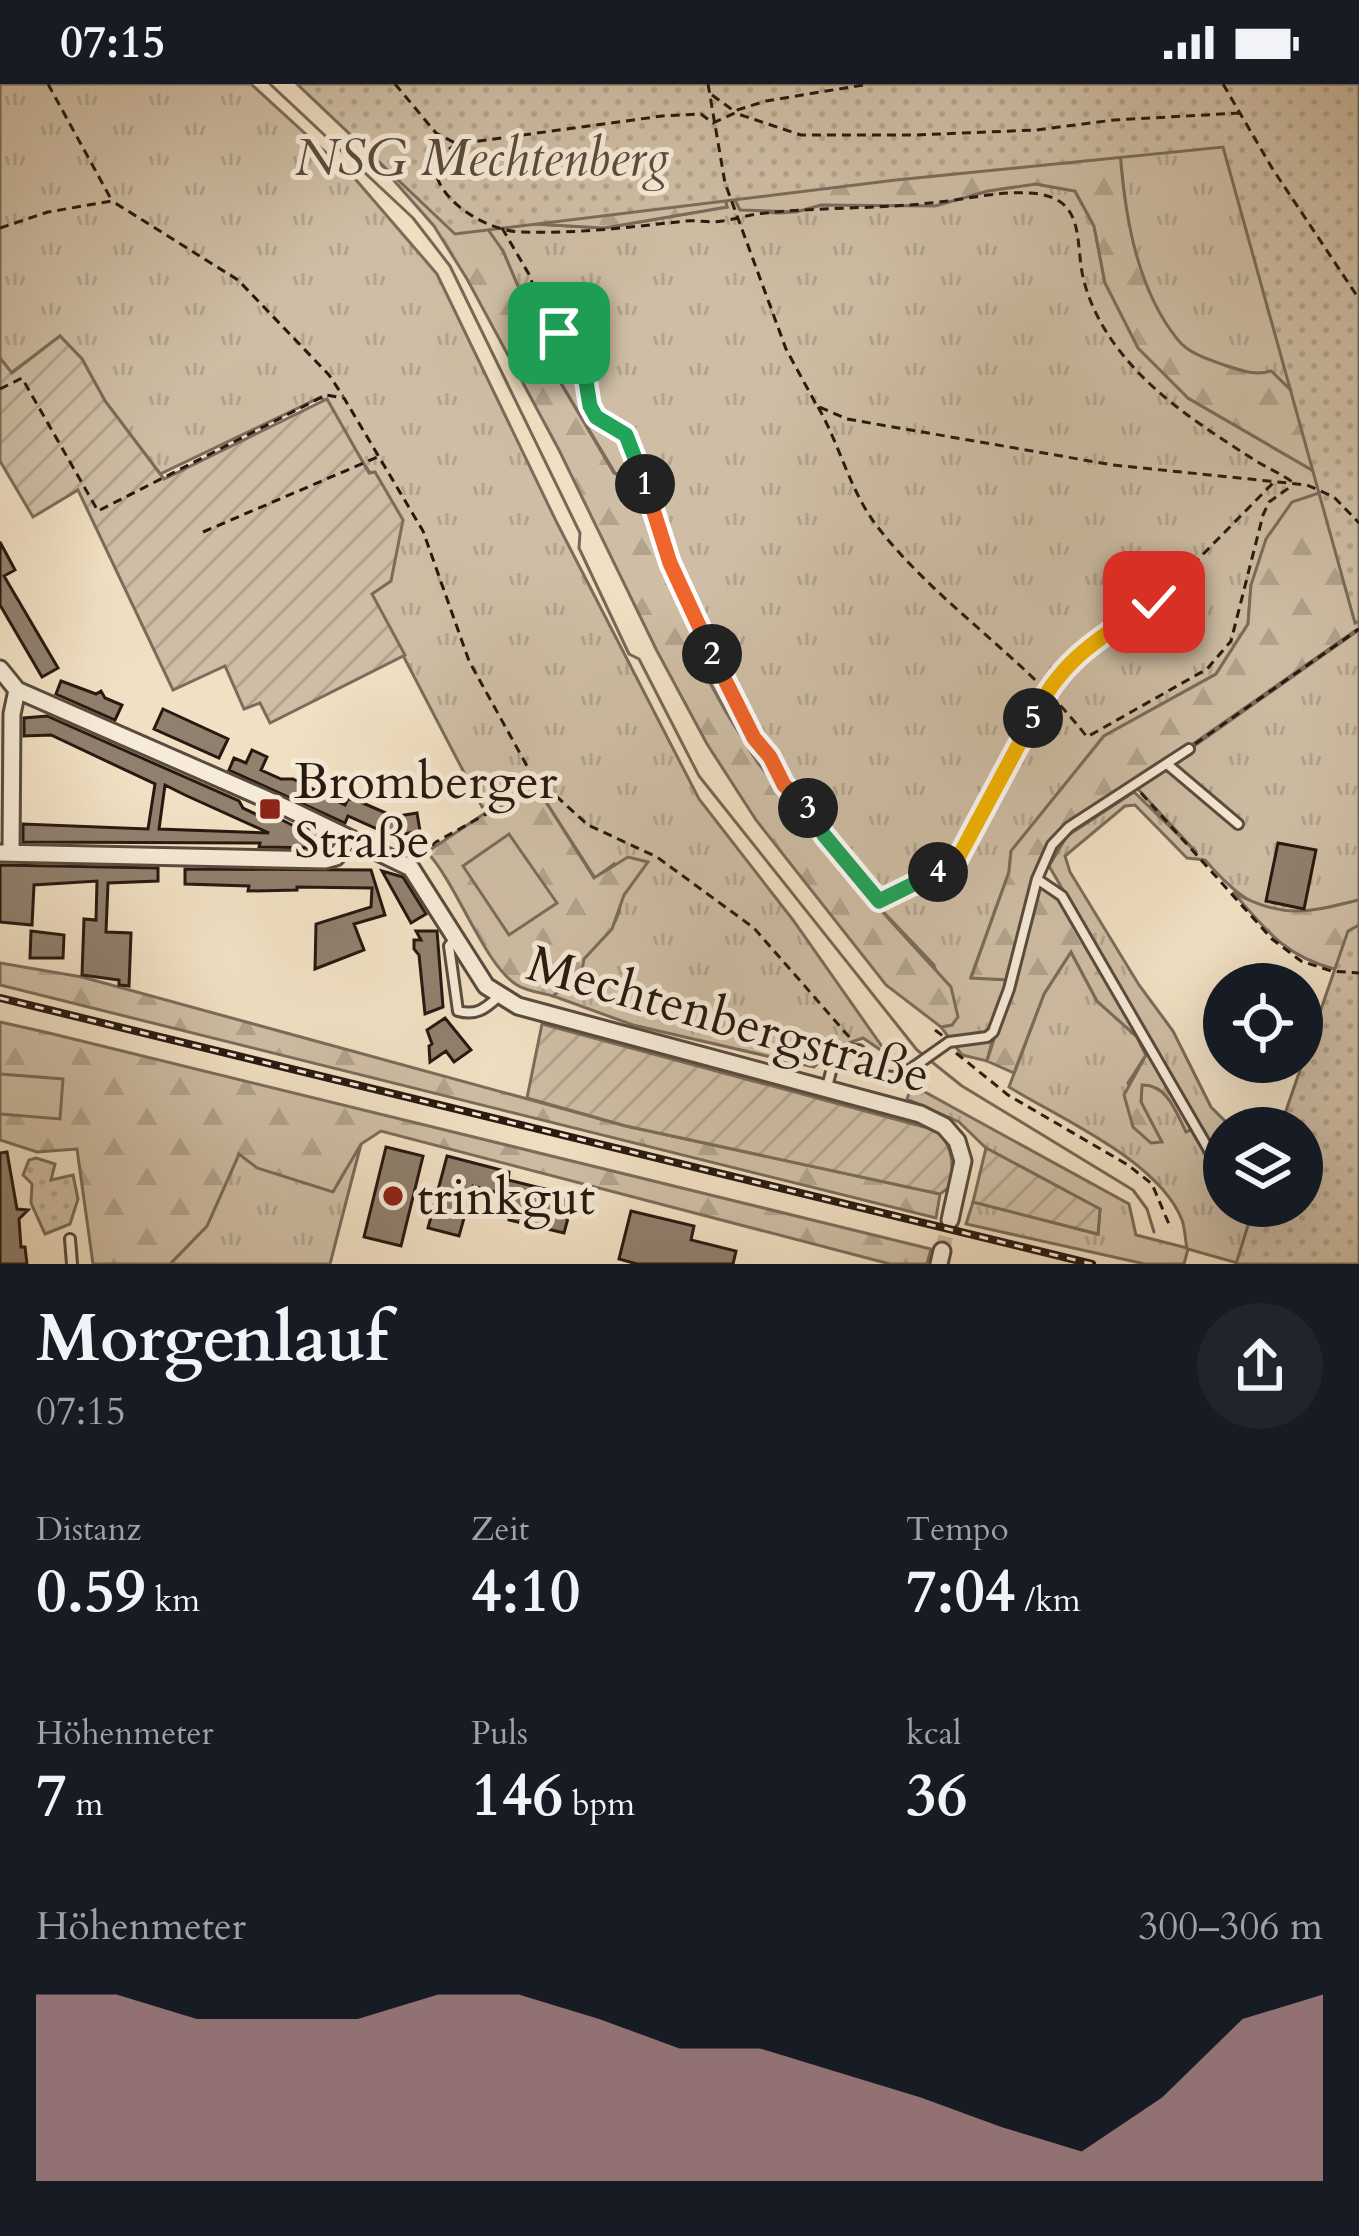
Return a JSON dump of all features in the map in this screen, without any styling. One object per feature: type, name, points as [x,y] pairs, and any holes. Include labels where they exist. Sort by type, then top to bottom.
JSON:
[{"type":"street","points":[[0,669],[16,690],[411,868]]},
{"type":"street","points":[[16,690],[6,853],[325,860],[336,857],[349,838]]},
{"type":"street","name":"Mechtenbergstraße","points":[[411,868],[475,971],[499,996],[540,1012],[920,1114],[944,1126],[957,1141],[963,1161],[950,1220]]},
{"type":"lane","points":[[827,1088],[835,1056],[844,1049],[860,1050],[889,1079],[908,1074],[946,1044],[987,1037],[999,1026],[1037,879],[1060,835],[1189,748]]},
{"type":"lane","points":[[1167,764],[1238,824]]},
{"type":"lane","points":[[1037,879],[1062,896],[1203,1140]]},
{"type":"lane","points":[[456,937],[449,946],[458,1011],[483,1010],[499,996]]},
{"type":"lane","points":[[70,1239],[72,1264]]},
{"type":"path","points":[[48,84],[112,201],[238,280],[329,375],[382,456],[433,553],[469,661],[532,775],[588,825],[657,857],[754,928],[860,1050]]},
{"type":"path","points":[[394,84],[436,134],[457,144]]},
{"type":"path","points":[[708,84],[724,184],[786,349],[852,484],[876,525],[932,588],[1046,691],[1087,737],[1207,669],[1231,641],[1269,502],[1295,484]]},
{"type":"path","points":[[711,94],[734,111],[869,84]]},
{"type":"path","points":[[1223,84],[1359,299]]},
{"type":"path","points":[[713,123],[735,112],[801,135],[915,135],[1240,112]]},
{"type":"path","points":[[713,123],[701,114],[662,116],[457,144],[436,157],[433,169],[440,187],[462,208],[477,219],[519,233],[641,228],[724,221],[737,215],[1009,194],[1034,193],[1058,200],[1070,209],[1078,227],[1082,273],[1092,304],[1138,374],[1196,423],[1295,484],[1334,497],[1359,523]]},
{"type":"path","points":[[0,228],[48,212],[112,201]]},
{"type":"path","points":[[501,227],[530,276],[538,306],[566,343],[572,364],[585,375],[596,417],[626,435],[670,563],[754,738],[784,785],[803,801],[824,835],[879,901],[931,877],[958,858],[1046,691],[1073,658],[1166,592],[1273,483]]},
{"type":"path","points":[[0,389],[22,378],[98,511],[326,395],[344,398]]},
{"type":"path","points":[[817,406],[847,419],[969,437],[1066,458],[1295,484]]},
{"type":"path","points":[[203,532],[382,456]]},
{"type":"path","points":[[1189,748],[1359,629]]},
{"type":"path","points":[[411,868],[436,842],[515,798],[532,775]]},
{"type":"path","points":[[1132,784],[1272,939],[1301,961],[1331,971],[1359,973]]},
{"type":"path","points":[[935,1030],[1008,1095],[1152,1184],[1171,1229]]},
{"type":"green space","points":[[0,84],[251,84],[357,181],[437,274],[556,521],[699,799],[793,920],[888,1055],[863,1038],[834,1048],[814,1067],[633,1025],[553,996],[572,980],[616,920],[621,894],[614,864],[595,878],[544,799],[527,790],[482,807],[371,594],[370,473],[321,397],[160,474],[105,401],[82,359],[60,336],[11,373],[0,358]]},
{"type":"green space","name":"NSG Mechtenberg","points":[[297,84],[1359,84],[1359,621],[1355,623],[1223,147],[896,180],[455,234]]},
{"type":"green space","points":[[1214,98],[1359,445],[1359,628],[1051,843],[1038,881],[1055,895],[1099,964],[1192,1129],[1186,1132],[1164,1094],[1142,1085],[1141,1102],[1162,1142],[1151,1143],[1133,1127],[1124,1095],[1146,1055],[1137,1037],[1097,1001],[1071,952],[1044,994],[1014,1073],[987,1061],[1008,980],[971,978],[1009,872],[1011,851],[1104,736],[1216,674],[1248,624],[1251,585],[1266,539],[1292,502],[1322,492],[1317,473],[1188,398],[1138,348],[1105,283],[1094,226],[1075,191],[1036,184],[935,206],[821,205],[796,212],[740,210],[730,190],[723,191],[727,207],[604,228],[482,221],[503,251],[556,375],[614,473],[631,482],[652,523],[705,674],[726,712],[758,763],[855,882],[951,987],[958,1017],[952,1025],[941,1027],[886,985],[756,820],[707,744],[657,651],[559,450],[467,279],[434,226],[352,133],[1119,137],[1134,244],[1163,319],[1194,353],[1244,371],[1271,371],[1302,401]]},
{"type":"green space","points":[[1218,118],[1302,401],[1272,372],[1238,370],[1183,346],[1150,295],[1133,244],[1119,137]]},
{"type":"green space","points":[[1036,184],[1075,191],[1094,226],[1105,283],[1188,398],[1317,473],[1322,492],[1251,585],[1248,624],[1216,674],[1104,736],[1011,851],[1009,872],[971,977],[1008,980],[987,1061],[962,1055],[941,1027],[952,1025],[934,965],[855,882],[758,763],[726,712],[705,674],[652,523],[631,482],[615,473],[556,375],[503,251],[480,221],[604,228],[727,207],[723,189],[759,210],[780,213]]},
{"type":"green space","points":[[60,336],[82,359],[105,401],[164,479],[327,399],[369,473],[375,472],[403,520],[391,581],[372,594],[405,655],[270,723],[260,703],[244,709],[225,666],[173,690],[78,490],[33,517],[0,461],[0,358],[12,373]]},
{"type":"green space","points":[[1359,630],[1359,900],[1291,912],[1257,905],[1205,860],[1187,858],[1135,805],[1125,806],[1065,856],[1070,872],[1139,985],[1173,1031],[1211,1107],[1203,1107],[1203,1129],[1049,866],[1067,836],[1134,792],[1197,853],[1136,787]]},
{"type":"green space","points":[[527,790],[544,799],[594,878],[628,857],[648,862],[624,895],[612,929],[584,959],[582,970],[553,996],[521,987],[505,975],[427,852]]},
{"type":"green space","points":[[509,834],[557,903],[509,935],[463,866]]},
{"type":"green space","points":[[1233,892],[1266,906],[1295,911],[1359,900],[1359,950],[1334,969],[1301,956]]},
{"type":"green space","points":[[1359,925],[1359,1264],[1236,1264],[1247,1227],[1323,1227],[1323,1107],[1287,1107],[1296,1083],[1323,1083],[1323,1003],[1348,931]]},
{"type":"green space","points":[[1071,952],[1097,1001],[1137,1037],[1146,1055],[1128,1083],[1152,1126],[1141,1102],[1142,1084],[1164,1094],[1203,1150],[1203,1227],[1323,1227],[1359,1264],[1241,1264],[1188,1249],[1184,1264],[1145,1264],[966,1224],[973,1202],[1098,1234],[1100,1209],[986,1148],[959,1122],[907,1099],[912,1085],[1129,1204],[1136,1235],[1187,1248],[1182,1220],[1153,1179],[1106,1143],[1009,1087],[1044,994]]},
{"type":"green space","points":[[0,963],[82,977],[626,1126],[940,1194],[936,1218],[0,985]]},
{"type":"green space","points":[[0,1022],[931,1249],[927,1264],[890,1264],[381,1131],[361,1144],[333,1192],[257,1168],[239,1154],[207,1226],[170,1264],[93,1264],[77,1149],[37,1152],[0,1140]]},
{"type":"green space","points":[[542,1024],[939,1131],[951,1157],[950,1187],[940,1194],[626,1126],[527,1098]]},
{"type":"green space","points":[[0,1074],[63,1079],[60,1119],[0,1114]]},
{"type":"green space","points":[[361,1144],[330,1264],[170,1264],[207,1226],[239,1154]]},
{"type":"green space","points":[[986,1148],[1100,1209],[1098,1234],[973,1202]]},
{"type":"green space","points":[[29,1160],[55,1164],[51,1180],[73,1175],[78,1199],[70,1224],[45,1234],[31,1203],[32,1184],[23,1175]]},
{"type":"building","points":[[0,542],[15,570],[4,576],[58,668],[42,677],[0,605]]},
{"type":"building","points":[[61,681],[96,694],[101,691],[105,698],[122,705],[115,720],[56,694]]},
{"type":"building","points":[[163,709],[228,739],[219,758],[154,729]]},
{"type":"building","points":[[47,716],[239,801],[243,808],[268,820],[270,814],[330,844],[324,848],[259,847],[260,843],[23,842],[23,824],[148,829],[155,784],[51,735],[24,736],[24,718]],"holes":[[[165,785],[269,833],[159,829]]]},
{"type":"building","points":[[252,750],[267,757],[261,770],[293,779],[345,805],[348,799],[356,800],[386,813],[386,818],[417,813],[420,831],[378,839],[379,830],[348,816],[345,823],[229,770],[234,758],[246,763]]},
{"type":"building","points":[[1278,843],[1316,850],[1304,909],[1266,901]]},
{"type":"building","points":[[0,865],[158,868],[158,881],[108,883],[106,932],[131,933],[129,986],[82,975],[84,919],[96,920],[97,881],[34,885],[32,925],[0,922]]},
{"type":"building","points":[[185,869],[371,870],[385,915],[354,924],[364,950],[315,969],[316,924],[371,907],[372,888],[248,891],[249,886],[185,884]]},
{"type":"building","points":[[382,871],[403,877],[426,914],[411,923]]},
{"type":"building","points":[[31,931],[64,935],[63,958],[30,958]]},
{"type":"building","points":[[416,931],[437,931],[443,1007],[425,1014],[419,955],[414,949],[414,940],[421,940]]},
{"type":"building","points":[[445,1018],[471,1050],[454,1062],[446,1051],[430,1062],[432,1044],[427,1030]]},
{"type":"building","name":"trinkgut","points":[[386,1147],[423,1156],[401,1246],[364,1237]]},
{"type":"building","points":[[7,1152],[17,1209],[28,1210],[19,1219],[27,1264],[0,1264],[0,1153]]},
{"type":"building","points":[[447,1156],[509,1172],[508,1180],[574,1196],[564,1233],[509,1220],[514,1197],[473,1186],[459,1236],[428,1228]]},
{"type":"building","points":[[631,1211],[694,1226],[691,1240],[736,1251],[733,1264],[637,1264],[619,1259]]},
{"type":"waterway","points":[[270,84],[413,218],[450,266],[580,533],[579,548],[629,654],[639,659],[699,776],[917,1050],[962,1086],[1133,1190],[1147,1209],[1154,1232]]},
{"type":"tunnel","points":[[942,1251],[950,1220]]},
{"type":"railway","points":[[0,998],[1092,1264]]},
{"type":"place","name":"Bromberger Straße","points":[[270,809]]},
{"type":"place","name":"trinkgut","points":[[393,1196]]},
{"type":"route","points":[[559,333],[572,364],[585,375],[596,417],[626,435],[670,563],[754,738],[764,746],[784,785],[803,801],[824,835],[879,901],[931,877],[958,858],[1063,667],[1154,602]]}]
